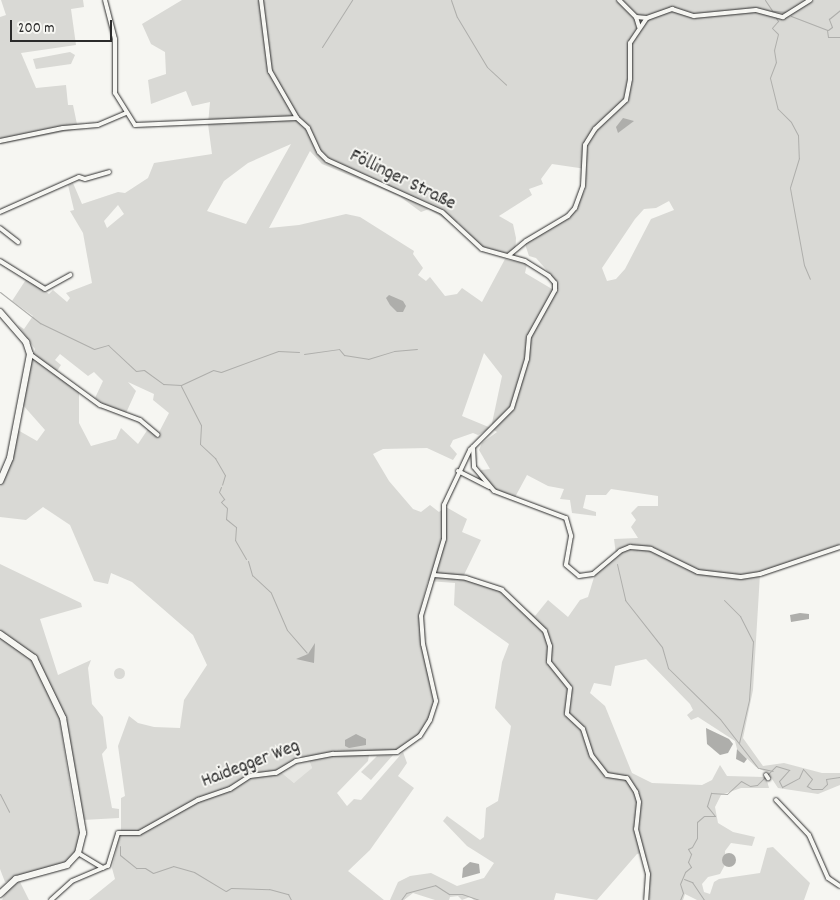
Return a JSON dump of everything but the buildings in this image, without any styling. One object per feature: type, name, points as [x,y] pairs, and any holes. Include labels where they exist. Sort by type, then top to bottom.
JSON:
[{"type":"main road","points":[[0,312],[26,342],[30,354],[10,458],[0,481]]},
{"type":"main road","points":[[0,634],[34,658],[63,718],[82,828],[78,854],[61,868],[11,882],[0,894]]},
{"type":"street","points":[[105,0],[115,39],[115,93],[126,113],[139,127],[297,118]]},
{"type":"street","name":"Föllinger Straße","points":[[261,0],[270,71],[297,118],[308,128],[318,152],[327,160],[442,212],[482,249],[524,261],[549,276],[555,283],[554,290],[529,337],[526,359],[512,408],[473,446]]},
{"type":"street","points":[[619,0],[636,17],[639,27]]},
{"type":"street","points":[[636,17],[647,18],[672,9],[694,16],[716,16],[741,10],[778,16],[788,15],[810,0]]},
{"type":"street","points":[[508,256],[526,241],[568,216],[575,208],[583,186],[585,145],[600,124],[623,104],[628,94],[630,44],[639,27],[647,18]]},
{"type":"street","points":[[0,141],[63,128],[90,127],[126,113]]},
{"type":"street","points":[[0,212],[79,177],[85,179],[109,172]]},
{"type":"street","points":[[0,228],[18,242]]},
{"type":"street","points":[[0,261],[45,289],[70,275]]},
{"type":"street","points":[[30,354],[100,405],[140,420],[158,435]]},
{"type":"street","points":[[473,446],[474,467],[491,488]]},
{"type":"street","name":"Haidegger Weg","points":[[103,868],[112,861],[118,833],[139,833],[198,800],[230,789],[250,776],[276,773],[296,762],[333,754],[397,752],[411,745],[428,726],[436,701],[421,623],[446,529],[444,505],[458,471],[473,446]]},
{"type":"street","points":[[458,471],[491,488],[566,518],[571,533],[567,556],[568,568],[585,576],[624,549],[646,548],[698,572],[741,577],[760,574],[840,547]]},
{"type":"street","points":[[434,575],[466,578],[502,590],[545,631],[550,646],[549,662],[570,688],[567,714],[583,729],[592,756],[607,775],[627,778],[636,792],[639,809],[636,829],[648,874],[646,900]]},
{"type":"street","points":[[776,800],[809,835],[828,878],[840,886]]},
{"type":"street","points":[[78,854],[103,868]]},
{"type":"street","points":[[51,900],[72,881],[103,868]]},
{"type":"shaded area","points":[[1,0],[83,0],[84,7],[71,9],[76,45],[21,53],[36,88],[66,85],[68,105],[73,105],[78,129],[0,144],[0,17],[6,15]]},
{"type":"shaded area","points":[[182,0],[810,0],[801,9],[811,0],[840,0],[840,544],[760,574],[753,690],[743,738],[763,766],[784,763],[822,773],[840,773],[840,785],[818,794],[778,788],[768,773],[756,767],[737,749],[735,741],[698,717],[691,720],[687,715],[693,710],[690,704],[646,659],[615,666],[611,686],[594,683],[590,693],[605,706],[632,773],[652,783],[702,785],[712,780],[720,765],[727,776],[766,777],[769,788],[741,788],[721,795],[715,807],[718,823],[733,832],[755,837],[752,846],[731,843],[725,851],[726,863],[720,874],[708,877],[702,884],[704,892],[710,894],[714,882],[719,879],[760,873],[767,848],[773,847],[810,883],[804,900],[697,900],[685,894],[683,900],[649,900],[650,869],[642,853],[637,854],[597,900],[556,893],[554,900],[474,900],[470,897],[462,900],[458,896],[450,897],[449,900],[435,900],[413,893],[404,900],[390,900],[398,882],[410,876],[431,873],[457,886],[484,878],[494,863],[467,846],[443,821],[447,816],[480,840],[484,837],[486,808],[498,801],[511,726],[495,708],[502,662],[509,644],[454,605],[455,583],[428,581],[419,614],[422,641],[435,690],[434,710],[416,741],[402,750],[333,754],[296,761],[282,773],[294,783],[312,768],[309,760],[332,755],[369,755],[368,761],[337,793],[347,806],[354,799],[361,800],[403,752],[407,763],[398,776],[414,788],[370,850],[348,871],[384,900],[89,900],[115,879],[112,868],[121,829],[121,798],[125,796],[118,746],[129,716],[138,723],[154,727],[180,728],[184,700],[207,665],[193,635],[132,582],[111,573],[108,584],[94,581],[70,525],[43,507],[26,520],[0,517],[0,486],[9,468],[16,429],[37,441],[45,430],[22,404],[35,349],[18,325],[24,329],[33,316],[12,301],[27,278],[49,294],[53,290],[67,302],[70,298],[66,293],[92,283],[83,233],[70,211],[74,210],[68,185],[73,183],[82,204],[118,192],[125,193],[148,178],[154,163],[212,154],[208,124],[210,102],[192,106],[186,91],[151,104],[148,80],[166,74],[165,52],[151,44],[142,24]],"holes":[[[291,144],[246,224],[207,211],[224,181],[248,163]],[[310,151],[322,164],[399,196],[421,212],[429,209],[453,224],[458,222],[480,246],[515,256],[516,238],[513,224],[499,216],[532,195],[529,189],[543,184],[541,179],[552,164],[586,169],[585,190],[571,215],[525,244],[529,256],[536,258],[551,275],[552,289],[525,273],[527,264],[505,259],[482,302],[462,288],[457,294],[445,296],[430,277],[426,281],[418,275],[423,268],[413,254],[414,251],[360,217],[346,214],[299,225],[269,228]],[[669,201],[674,210],[651,219],[625,269],[616,279],[607,281],[602,268],[635,219],[644,209],[656,208]],[[118,205],[124,214],[107,228],[104,221]],[[484,353],[502,376],[491,428],[462,416]],[[60,354],[88,376],[94,372],[103,381],[95,398],[110,408],[126,413],[136,391],[128,382],[154,394],[153,400],[169,413],[157,436],[148,429],[138,444],[121,428],[116,439],[91,446],[79,423],[79,391],[55,374],[61,365],[55,360]],[[491,428],[497,432],[482,443],[479,450],[490,469],[481,470],[476,482],[493,492],[514,499],[527,475],[548,486],[564,489],[560,499],[570,500],[572,513],[596,516],[596,512],[583,508],[586,495],[606,495],[611,489],[658,496],[658,506],[638,506],[631,513],[636,520],[631,527],[638,538],[614,539],[616,555],[595,574],[588,597],[580,600],[568,617],[548,600],[535,616],[500,590],[462,579],[481,540],[462,532],[467,519],[446,507],[439,512],[430,505],[421,512],[413,509],[389,481],[373,454],[383,449],[427,448],[453,460],[457,454],[450,446],[453,440],[473,433],[478,435]]]},
{"type":"shaded area","points":[[70,52],[75,55],[71,64],[36,69],[33,59]]},
{"type":"shaded area","points":[[623,118],[634,121],[618,133],[616,127]]},
{"type":"shaded area","points":[[389,295],[403,301],[406,306],[403,312],[397,312],[390,305],[386,298]]},
{"type":"shaded area","points":[[0,564],[81,603],[82,607],[40,619],[58,675],[91,660],[88,668],[92,704],[103,717],[107,748],[102,754],[112,808],[119,809],[119,818],[83,820],[64,716],[60,722],[74,811],[80,832],[77,851],[63,864],[5,882],[0,869]]},
{"type":"shaded area","points":[[809,614],[809,619],[791,622],[790,615]]},
{"type":"shaded area","points":[[315,643],[314,663],[296,659],[308,654]]},
{"type":"shaded area","points":[[119,667],[125,673],[119,679],[113,673]]},
{"type":"shaded area","points":[[706,728],[729,739],[733,744],[728,753],[720,755],[707,744]]},
{"type":"shaded area","points":[[356,734],[366,739],[366,745],[349,748],[345,746],[345,740]]},
{"type":"shaded area","points":[[737,749],[747,759],[744,763],[736,759]]},
{"type":"shaded area","points":[[393,755],[371,780],[361,772],[377,756]]},
{"type":"shaded area","points":[[309,760],[312,768],[298,782],[294,783],[282,773],[293,765]]},
{"type":"shaded area","points":[[729,853],[734,855],[736,860],[734,865],[729,867],[724,865],[722,860],[724,855]]},
{"type":"shaded area","points":[[470,862],[479,864],[480,873],[462,878],[463,868]]},
{"type":"shaded area","points":[[20,882],[29,900],[2,900],[9,887]]},
{"type":"waterway","points":[[322,47],[352,0]]},
{"type":"waterway","points":[[451,0],[457,17],[487,67],[506,85]]},
{"type":"waterway","points":[[765,0],[773,12]]},
{"type":"waterway","points":[[828,30],[832,27],[829,19],[840,10]]},
{"type":"waterway","points":[[773,11],[788,12]]},
{"type":"waterway","points":[[791,16],[827,30],[828,37],[840,37]]},
{"type":"waterway","points":[[776,18],[778,21],[772,28],[778,34],[774,50],[776,62],[770,78],[778,109],[791,122],[798,135],[799,158],[790,188],[804,265],[810,279]]},
{"type":"waterway","points":[[0,292],[40,323],[94,349],[108,345],[136,371],[144,370],[163,384],[181,385],[213,370],[221,372],[278,351],[299,352]]},
{"type":"waterway","points":[[304,354],[339,349],[344,355],[368,359],[394,351],[417,349]]},
{"type":"waterway","points":[[181,386],[201,425],[200,444],[215,458],[225,475],[222,485]]},
{"type":"waterway","points":[[221,487],[219,492],[224,499],[221,502],[227,508],[226,519],[236,527],[235,540],[246,559]]},
{"type":"waterway","points":[[248,561],[252,575],[271,593],[287,630],[307,653]]},
{"type":"waterway","points":[[617,564],[625,600],[662,647],[668,668],[720,719],[758,768]]},
{"type":"waterway","points":[[724,600],[740,616],[753,641],[749,700],[739,743]]},
{"type":"waterway","points":[[680,900],[683,893],[680,884],[685,872],[691,867],[688,862],[691,854],[688,849],[692,847],[697,838],[697,822],[704,816],[715,816],[707,806],[711,793],[727,794],[741,781],[750,786],[757,785],[776,766],[789,770],[779,781],[782,787],[799,778],[803,769],[812,779],[807,786],[812,789],[822,789],[827,784],[826,779],[840,777]]},
{"type":"waterway","points":[[759,768],[773,771]]},
{"type":"waterway","points":[[0,794],[9,812]]},
{"type":"waterway","points":[[120,846],[120,855],[136,868],[145,868],[153,873],[173,866],[194,872],[226,891],[231,888],[269,889],[288,894],[291,900]]},
{"type":"waterway","points":[[684,879],[692,882],[704,900]]},
{"type":"waterway","points":[[401,900],[406,893],[435,885],[449,894],[462,894],[479,900]]}]
